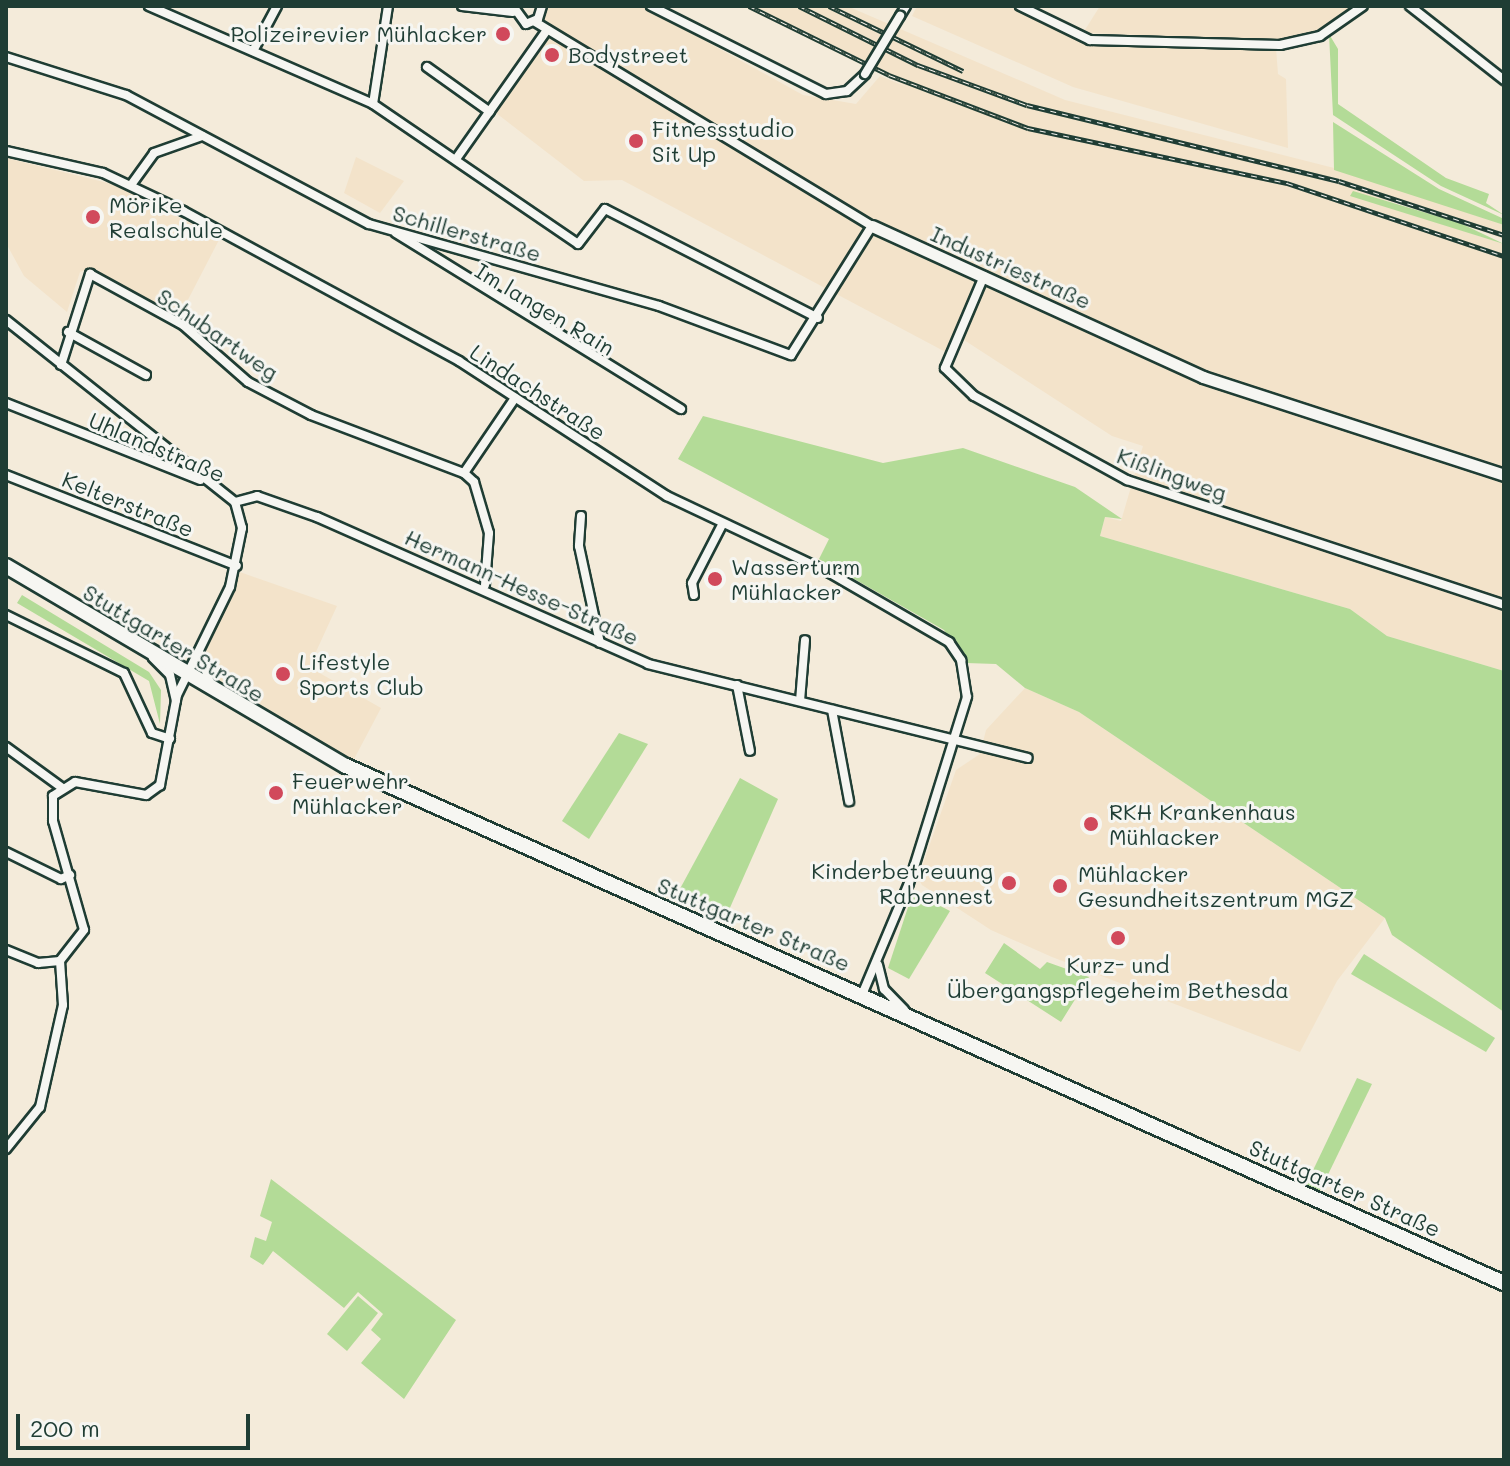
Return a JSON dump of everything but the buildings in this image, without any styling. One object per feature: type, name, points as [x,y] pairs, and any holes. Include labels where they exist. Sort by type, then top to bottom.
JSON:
[{"type":"main road","name":"Stuttgarter Straße","points":[[6,566],[231,702],[403,793],[1504,1283]]},
{"type":"street","points":[[149,6],[373,104],[578,244],[605,209],[818,318]]},
{"type":"street","points":[[253,51],[277,6]]},
{"type":"street","points":[[373,104],[388,6]]},
{"type":"street","points":[[462,6],[513,9]]},
{"type":"street","points":[[535,22],[542,6]]},
{"type":"street","points":[[651,6],[826,94],[847,91],[865,74],[906,6]]},
{"type":"street","points":[[1020,6],[1090,40],[1280,45],[1320,36],[1363,6]]},
{"type":"street","points":[[1410,6],[1504,80]]},
{"type":"street","name":"Industriestraße","points":[[513,9],[521,23],[535,22],[872,226],[1240,392],[1336,416],[1504,475]]},
{"type":"street","points":[[456,159],[547,30]]},
{"type":"street","name":"Schillerstraße","points":[[6,57],[89,79],[396,233],[659,306],[785,355],[818,318],[872,226]]},
{"type":"street","points":[[427,67],[490,112]]},
{"type":"street","points":[[131,185],[154,153],[205,136]]},
{"type":"street","name":"Lindachstraße","points":[[6,151],[131,185],[515,398],[722,525],[830,573],[940,635],[961,660],[963,711],[954,738]]},
{"type":"street","name":"Im langen Rain","points":[[396,233],[681,409]]},
{"type":"street","name":"Schubartweg","points":[[61,365],[68,332],[90,274],[183,325],[248,382],[311,415],[464,473]]},
{"type":"street","name":"Kißlingweg","points":[[984,276],[945,368],[974,396],[1127,480],[1504,605]]},
{"type":"street","points":[[6,320],[201,481]]},
{"type":"street","points":[[68,332],[146,375]]},
{"type":"street","points":[[485,585],[489,533],[474,482],[464,473],[515,398]]},
{"type":"street","name":"Uhlandstraße","points":[[6,403],[201,481],[235,502],[242,528],[237,566],[185,675],[176,701],[163,777],[150,794],[80,782],[61,787]]},
{"type":"street","name":"Kelterstraße","points":[[6,475],[237,566]]},
{"type":"street","name":"Hermann-Hesse-Straße","points":[[235,502],[257,496],[485,585],[600,643],[737,685],[983,744],[1028,758]]},
{"type":"street","points":[[581,516],[579,546],[600,643]]},
{"type":"street","points":[[694,595],[692,583],[722,525]]},
{"type":"street","points":[[6,615],[124,673],[152,733],[170,739]]},
{"type":"street","points":[[800,701],[805,640]]},
{"type":"street","points":[[199,650],[205,676],[231,702]]},
{"type":"street","points":[[148,654],[170,675],[176,701]]},
{"type":"street","points":[[737,685],[750,751]]},
{"type":"street","points":[[832,710],[849,801]]},
{"type":"street","points":[[920,731],[949,729],[963,711]]},
{"type":"street","points":[[963,711],[965,734],[983,744]]},
{"type":"street","points":[[920,731],[943,744],[948,760]]},
{"type":"street","points":[[862,995],[879,956],[954,738]]},
{"type":"street","points":[[948,760],[962,746],[983,744]]},
{"type":"street","points":[[6,747],[61,787],[51,814],[84,930],[60,961],[63,1005],[42,1099],[6,1149]]},
{"type":"street","points":[[6,852],[61,879],[70,875]]},
{"type":"street","points":[[6,950],[38,963],[60,961]]},
{"type":"street","points":[[879,956],[884,989],[924,1023]]},
{"type":"shaded area","points":[[548,6],[642,6],[803,95],[856,104],[880,76],[910,88],[742,6],[847,6],[1065,100],[1342,170],[1504,225],[1504,239],[1403,204],[1351,195],[1504,244],[1504,671],[1387,636],[1350,609],[1100,536],[1105,517],[1121,521],[1143,446],[1112,436],[964,340],[955,357],[622,180],[584,181],[487,106],[539,37]]},
{"type":"shaded area","points":[[917,6],[1008,6],[1089,44],[1276,48],[1278,74],[1286,79],[1288,148],[1073,87],[912,16]]},
{"type":"shaded area","points":[[1100,6],[1355,6],[1313,34],[1288,40],[1083,33]]},
{"type":"shaded area","points":[[356,157],[404,181],[380,213],[344,193]]},
{"type":"shaded area","name":"Mörike Realschule","points":[[6,158],[112,184],[220,238],[178,319],[91,268],[80,272],[67,312],[24,276],[6,243]]},
{"type":"shaded area","points":[[237,571],[337,606],[309,667],[381,708],[353,761],[192,667]]},
{"type":"shaded area","name":"RKH Krankenhaus Mühlacker","points":[[1025,688],[1079,712],[1385,918],[1337,981],[1300,1052],[1052,957],[991,930],[922,885],[918,878],[956,770],[980,754],[986,730]]},
{"type":"green space","points":[[1329,34],[1338,49],[1338,104],[1446,178],[1489,194],[1486,203],[1504,215],[1441,186],[1333,115]]},
{"type":"green space","points":[[1333,122],[1439,189],[1504,219],[1504,225],[1334,170]]},
{"type":"green space","points":[[1353,191],[1460,223],[1504,244],[1350,196]]},
{"type":"green space","points":[[703,416],[883,463],[963,448],[1075,487],[1122,519],[1105,517],[1100,536],[1350,609],[1387,636],[1504,671],[1504,1012],[1392,935],[1385,918],[1079,712],[1025,688],[996,664],[966,663],[944,630],[819,559],[829,539],[678,459]]},
{"type":"green space","points":[[22,595],[149,672],[161,690],[160,724],[149,681],[17,603]]},
{"type":"green space","points":[[619,733],[648,744],[589,839],[562,821]]},
{"type":"green space","points":[[740,778],[778,799],[725,919],[675,898]]},
{"type":"green space","points":[[913,892],[950,911],[909,979],[888,968]]},
{"type":"green space","points":[[1004,943],[1040,969],[1047,962],[1089,977],[1061,1022],[985,973]]},
{"type":"green space","points":[[1364,954],[1495,1038],[1486,1052],[1351,974]]},
{"type":"green space","points":[[1357,1078],[1372,1084],[1320,1191],[1306,1185]]},
{"type":"green space","points":[[271,1179],[456,1320],[404,1399],[361,1363],[381,1339],[371,1330],[383,1314],[358,1292],[344,1308],[273,1251],[263,1265],[250,1257],[255,1237],[266,1241],[272,1222],[260,1216]]},
{"type":"green space","points":[[358,1296],[378,1313],[347,1351],[327,1334]]},
{"type":"railway","points":[[749,6],[889,75],[1028,128],[1287,183],[1504,256]]},
{"type":"railway","points":[[799,6],[918,65],[1027,105],[1339,181],[1504,235]]},
{"type":"railway","points":[[829,6],[963,71]]},
{"type":"place","name":"Polizeirevier Mühlacker","points":[[503,34]]},
{"type":"place","name":"Bodystreet","points":[[552,55]]},
{"type":"place","name":"Fitnessstudio Sit Up","points":[[636,141]]},
{"type":"place","name":"Mörike Realschule","points":[[93,217]]},
{"type":"place","name":"Wasserturm Mühlacker","points":[[715,579]]},
{"type":"place","name":"Lifestyle Sports Club","points":[[283,674]]},
{"type":"place","name":"Feuerwehr Mühlacker","points":[[276,793]]},
{"type":"place","name":"RKH Krankenhaus Mühlacker","points":[[1091,824]]},
{"type":"place","name":"Kinderbetreuung Rabennest","points":[[1009,883]]},
{"type":"place","name":"Mühlacker Gesundheitszentrum MGZ","points":[[1060,886]]},
{"type":"place","name":"Kurz- und Übergangspflegeheim Bethesda","points":[[1118,938]]}]
